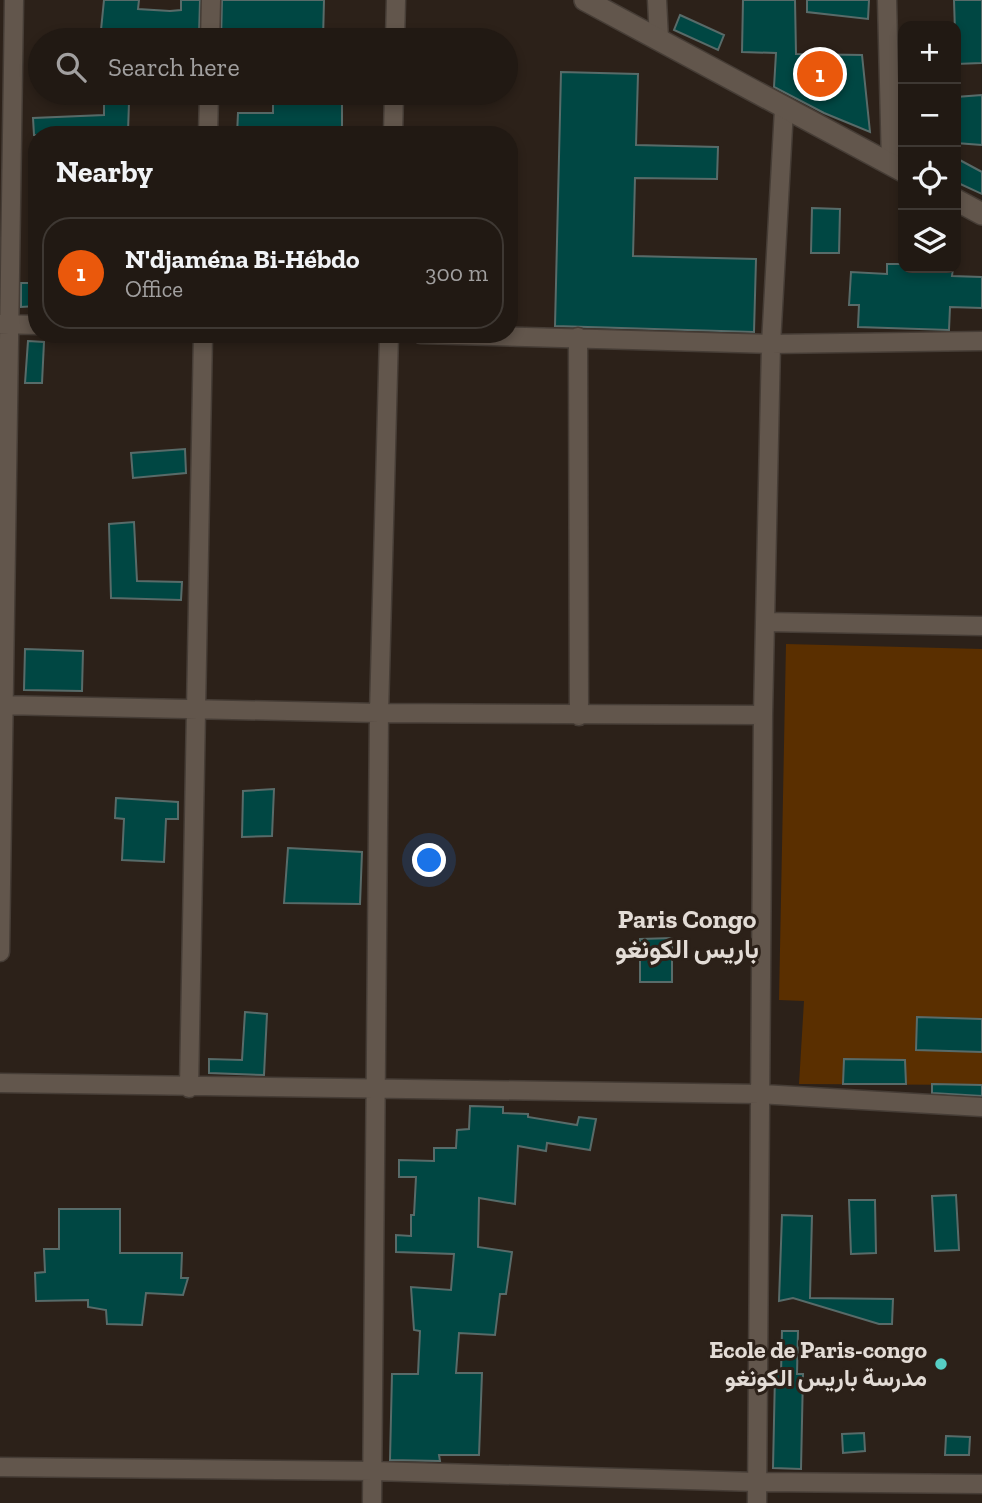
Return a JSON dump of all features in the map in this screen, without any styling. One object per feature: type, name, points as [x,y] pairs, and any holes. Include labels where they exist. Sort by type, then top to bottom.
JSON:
[{"type":"street","points":[[0,952],[4,325],[14,0]]},
{"type":"street","points":[[210,28],[211,0]]},
{"type":"street","points":[[395,28],[396,0]]},
{"type":"street","points":[[585,0],[897,168]]},
{"type":"street","points":[[657,0],[659,39]]},
{"type":"street","points":[[887,0],[897,168]]},
{"type":"street","points":[[208,126],[209,105]]},
{"type":"street","points":[[393,126],[394,105]]},
{"type":"street","points":[[757,1503],[763,716],[771,344],[784,109]]},
{"type":"street","points":[[961,203],[982,214]]},
{"type":"street","points":[[4,325],[28,325]]},
{"type":"street","points":[[518,336],[771,344],[982,341]]},
{"type":"street","points":[[579,337],[579,716]]},
{"type":"street","points":[[189,1088],[203,343]]},
{"type":"street","points":[[372,1503],[379,713],[389,343]]},
{"type":"street","points":[[765,622],[982,626]]},
{"type":"street","points":[[1,705],[579,716],[763,716]]},
{"type":"street","points":[[0,1083],[377,1091],[760,1094],[982,1107]]},
{"type":"street","points":[[0,1466],[373,1471],[757,1482],[982,1484]]},
{"type":"shaded area","points":[[786,644],[982,649],[982,1085],[799,1084],[804,1001],[779,1000]]},
{"type":"building","points":[[104,0],[139,0],[138,9],[170,11],[181,10],[181,0],[200,0],[199,28],[101,28]]},
{"type":"building","points":[[222,0],[324,0],[323,28],[221,28]]},
{"type":"building","points":[[743,0],[795,0],[796,54],[862,55],[870,132],[824,113],[774,87],[776,53],[742,52]]},
{"type":"building","points":[[807,0],[869,0],[868,19],[807,12]]},
{"type":"building","points":[[954,0],[982,0],[982,63],[961,64],[961,21],[955,21]]},
{"type":"building","points":[[680,15],[724,35],[718,50],[674,30]]},
{"type":"building","points":[[561,72],[638,74],[636,145],[718,147],[717,179],[635,178],[633,256],[756,259],[754,332],[555,326]]},
{"type":"building","points":[[982,95],[982,145],[961,143],[961,97]]},
{"type":"building","points":[[104,105],[129,105],[128,126],[33,126],[33,118],[104,115]]},
{"type":"building","points":[[273,105],[342,105],[342,126],[237,126],[238,113],[273,113]]},
{"type":"building","points":[[961,161],[982,172],[982,194],[961,184]]},
{"type":"building","points":[[812,208],[840,209],[839,253],[811,253]]},
{"type":"building","points":[[887,264],[898,264],[898,273],[952,273],[952,276],[982,277],[982,308],[950,307],[949,330],[858,327],[859,305],[849,305],[851,272],[887,274]]},
{"type":"building","points":[[21,283],[28,283],[28,307],[21,307]]},
{"type":"building","points":[[28,341],[44,343],[42,383],[25,383]]},
{"type":"building","points":[[185,449],[186,473],[133,478],[131,453]]},
{"type":"building","points":[[134,522],[137,581],[182,582],[181,600],[111,598],[109,524]]},
{"type":"building","points":[[25,649],[83,651],[82,691],[24,690]]},
{"type":"building","points":[[274,789],[272,836],[242,837],[243,791]]},
{"type":"building","points":[[116,798],[178,802],[178,819],[166,819],[164,862],[122,860],[124,819],[115,818]]},
{"type":"building","points":[[288,848],[362,852],[360,904],[284,903]]},
{"type":"building","points":[[672,938],[672,982],[640,982],[640,939]]},
{"type":"building","points":[[245,1012],[267,1014],[264,1075],[209,1073],[209,1059],[242,1060]]},
{"type":"building","points":[[917,1017],[982,1019],[982,1052],[916,1050]]},
{"type":"building","points":[[844,1059],[905,1060],[906,1084],[843,1084]]},
{"type":"building","points":[[932,1084],[982,1085],[982,1096],[932,1093]]},
{"type":"building","points":[[470,1106],[503,1107],[503,1113],[528,1114],[528,1117],[577,1125],[579,1117],[596,1119],[590,1150],[547,1143],[546,1151],[518,1146],[515,1204],[479,1198],[478,1247],[512,1252],[506,1294],[500,1294],[495,1335],[459,1333],[456,1373],[482,1373],[479,1455],[439,1455],[440,1461],[390,1460],[392,1374],[418,1374],[420,1331],[414,1330],[411,1287],[451,1290],[454,1254],[396,1252],[396,1235],[411,1236],[416,1177],[399,1177],[399,1160],[434,1161],[434,1148],[456,1148],[457,1130],[469,1129]]},
{"type":"building","points":[[956,1195],[959,1250],[935,1251],[932,1196]]},
{"type":"building","points":[[849,1200],[875,1200],[876,1253],[851,1254]]},
{"type":"building","points":[[59,1209],[120,1209],[120,1253],[182,1253],[181,1278],[188,1278],[183,1295],[146,1293],[142,1325],[107,1324],[106,1310],[88,1307],[88,1300],[36,1301],[35,1273],[45,1272],[44,1249],[59,1249]]},
{"type":"building","points":[[782,1215],[812,1216],[810,1298],[893,1299],[892,1324],[879,1324],[793,1298],[779,1301]]},
{"type":"building","points":[[782,1331],[798,1331],[797,1374],[803,1374],[801,1469],[773,1468],[775,1374],[781,1374]]},
{"type":"building","points":[[864,1433],[865,1451],[843,1453],[842,1434]]},
{"type":"building","points":[[946,1436],[970,1437],[969,1455],[945,1455]]},
{"type":"place","name":"N'djaména Bi-Hébdo","points":[[820,74]]},
{"type":"place","name":"Ecole de Paris-congo مدرسة باريس الكونغو","points":[[941,1364]]},
{"type":"district","name":"Paris Congo باريس الكونغو","points":[[687,934]]}]
